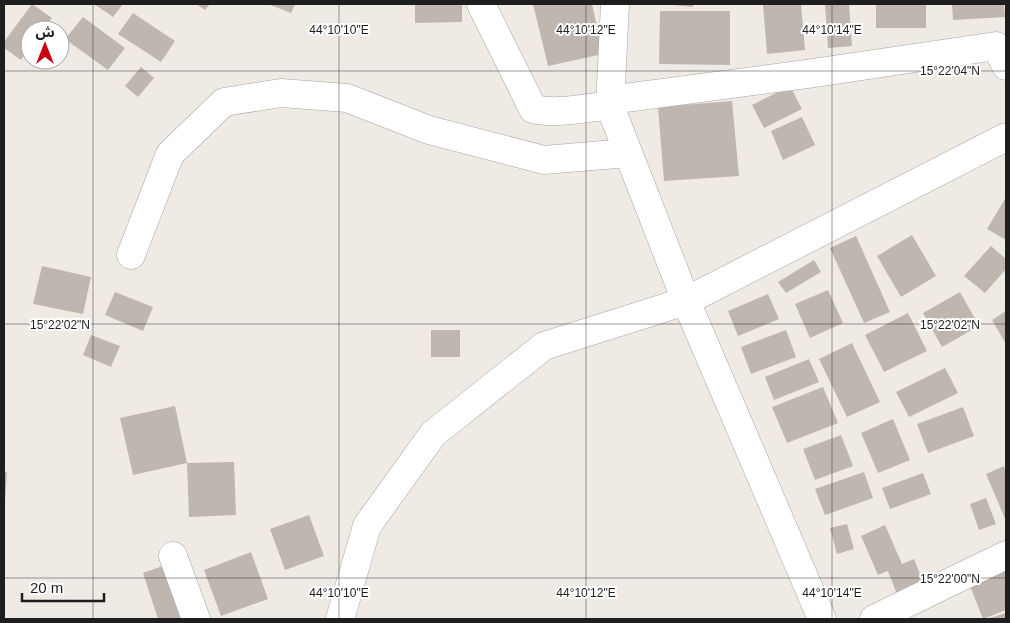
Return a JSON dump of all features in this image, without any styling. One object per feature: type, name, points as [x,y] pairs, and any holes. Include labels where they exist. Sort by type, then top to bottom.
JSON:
[{"type":"street","points":[[481,4],[532,109],[550,113],[570,108],[996,46],[1006,66]]},
{"type":"street","points":[[615,4],[610,103],[686,301],[822,619]]},
{"type":"street","points":[[131,255],[170,154],[224,102],[281,93],[347,98],[429,130],[544,160],[628,153]]},
{"type":"street","points":[[340,619],[367,526],[433,434],[544,346],[686,301],[1006,137]]},
{"type":"street","points":[[874,619],[1006,555]]},
{"type":"street","points":[[174,556],[196,619]]},
{"type":"building","points":[[32,4],[52,18],[50,20],[20,20]]},
{"type":"building","points":[[94,4],[123,4],[113,17]]},
{"type":"building","points":[[196,4],[210,4],[205,10]]},
{"type":"building","points":[[268,4],[295,4],[291,13]]},
{"type":"building","points":[[415,4],[462,4],[462,22],[415,23]]},
{"type":"building","points":[[533,4],[592,4],[603,54],[548,66]]},
{"type":"building","points":[[693,4],[693,7],[672,5]]},
{"type":"building","points":[[763,4],[801,4],[805,50],[767,54]]},
{"type":"building","points":[[825,4],[849,4],[852,46],[828,48]]},
{"type":"building","points":[[876,4],[926,4],[926,28],[876,28]]},
{"type":"building","points":[[952,4],[1004,4],[1005,17],[953,20]]},
{"type":"building","points":[[660,11],[730,11],[730,65],[659,64]]},
{"type":"building","points":[[133,13],[175,41],[161,62],[118,34]]},
{"type":"building","points":[[83,17],[125,48],[108,70],[70,43],[70,33]]},
{"type":"building","points":[[20,20],[20,59],[4,48],[4,42]]},
{"type":"building","points":[[141,67],[154,78],[138,97],[125,86]]},
{"type":"building","points":[[790,86],[802,109],[764,128],[752,105]]},
{"type":"building","points":[[732,101],[739,176],[664,181],[658,107]]},
{"type":"building","points":[[802,117],[815,145],[783,160],[771,131]]},
{"type":"building","points":[[1006,200],[1006,240],[987,229]]},
{"type":"building","points":[[912,235],[936,276],[901,297],[877,256]]},
{"type":"building","points":[[856,236],[890,312],[864,323],[830,248]]},
{"type":"building","points":[[991,246],[1006,259],[1006,269],[985,293],[964,276]]},
{"type":"building","points":[[814,260],[821,272],[786,293],[778,282]]},
{"type":"building","points":[[42,266],[91,277],[83,314],[33,304]]},
{"type":"building","points":[[828,290],[843,323],[810,338],[795,304]]},
{"type":"building","points":[[115,292],[153,307],[143,331],[105,315]]},
{"type":"building","points":[[960,292],[979,326],[942,347],[923,313]]},
{"type":"building","points":[[768,294],[779,319],[738,336],[728,311]]},
{"type":"building","points":[[1006,311],[1006,344],[992,320]]},
{"type":"building","points":[[908,313],[927,351],[884,372],[865,335]]},
{"type":"building","points":[[431,330],[460,330],[460,357],[431,357]]},
{"type":"building","points":[[786,330],[796,357],[751,374],[741,347]]},
{"type":"building","points":[[91,335],[120,346],[111,367],[83,355]]},
{"type":"building","points":[[852,343],[880,402],[847,417],[819,359]]},
{"type":"building","points":[[809,359],[819,382],[774,400],[765,377]]},
{"type":"building","points":[[945,368],[958,393],[909,417],[896,392]]},
{"type":"building","points":[[823,387],[838,423],[787,443],[772,407]]},
{"type":"building","points":[[175,406],[187,463],[133,475],[120,418]]},
{"type":"building","points":[[963,407],[974,436],[928,453],[917,424]]},
{"type":"building","points":[[893,419],[910,460],[878,473],[861,433]]},
{"type":"building","points":[[841,435],[853,466],[815,480],[803,449]]},
{"type":"building","points":[[234,462],[236,515],[189,517],[187,463]]},
{"type":"building","points":[[1004,466],[1006,472],[1006,521],[986,474]]},
{"type":"building","points":[[4,471],[7,472],[5,503],[4,503]]},
{"type":"building","points":[[864,472],[873,498],[825,515],[815,489]]},
{"type":"building","points":[[923,473],[931,494],[890,509],[882,488]]},
{"type":"building","points":[[986,498],[996,524],[979,530],[970,504]]},
{"type":"building","points":[[309,515],[324,556],[285,570],[270,529]]},
{"type":"building","points":[[847,524],[854,549],[837,554],[830,528]]},
{"type":"building","points":[[885,525],[902,564],[914,559],[925,587],[898,597],[888,571],[878,575],[861,536]]},
{"type":"building","points":[[251,552],[268,599],[221,616],[204,570]]},
{"type":"building","points":[[171,563],[190,619],[158,619],[143,573]]},
{"type":"building","points":[[1003,567],[1006,576],[1006,610],[983,619],[968,581]]},
{"type":"building","points":[[1006,613],[1006,619],[986,619]]}]
